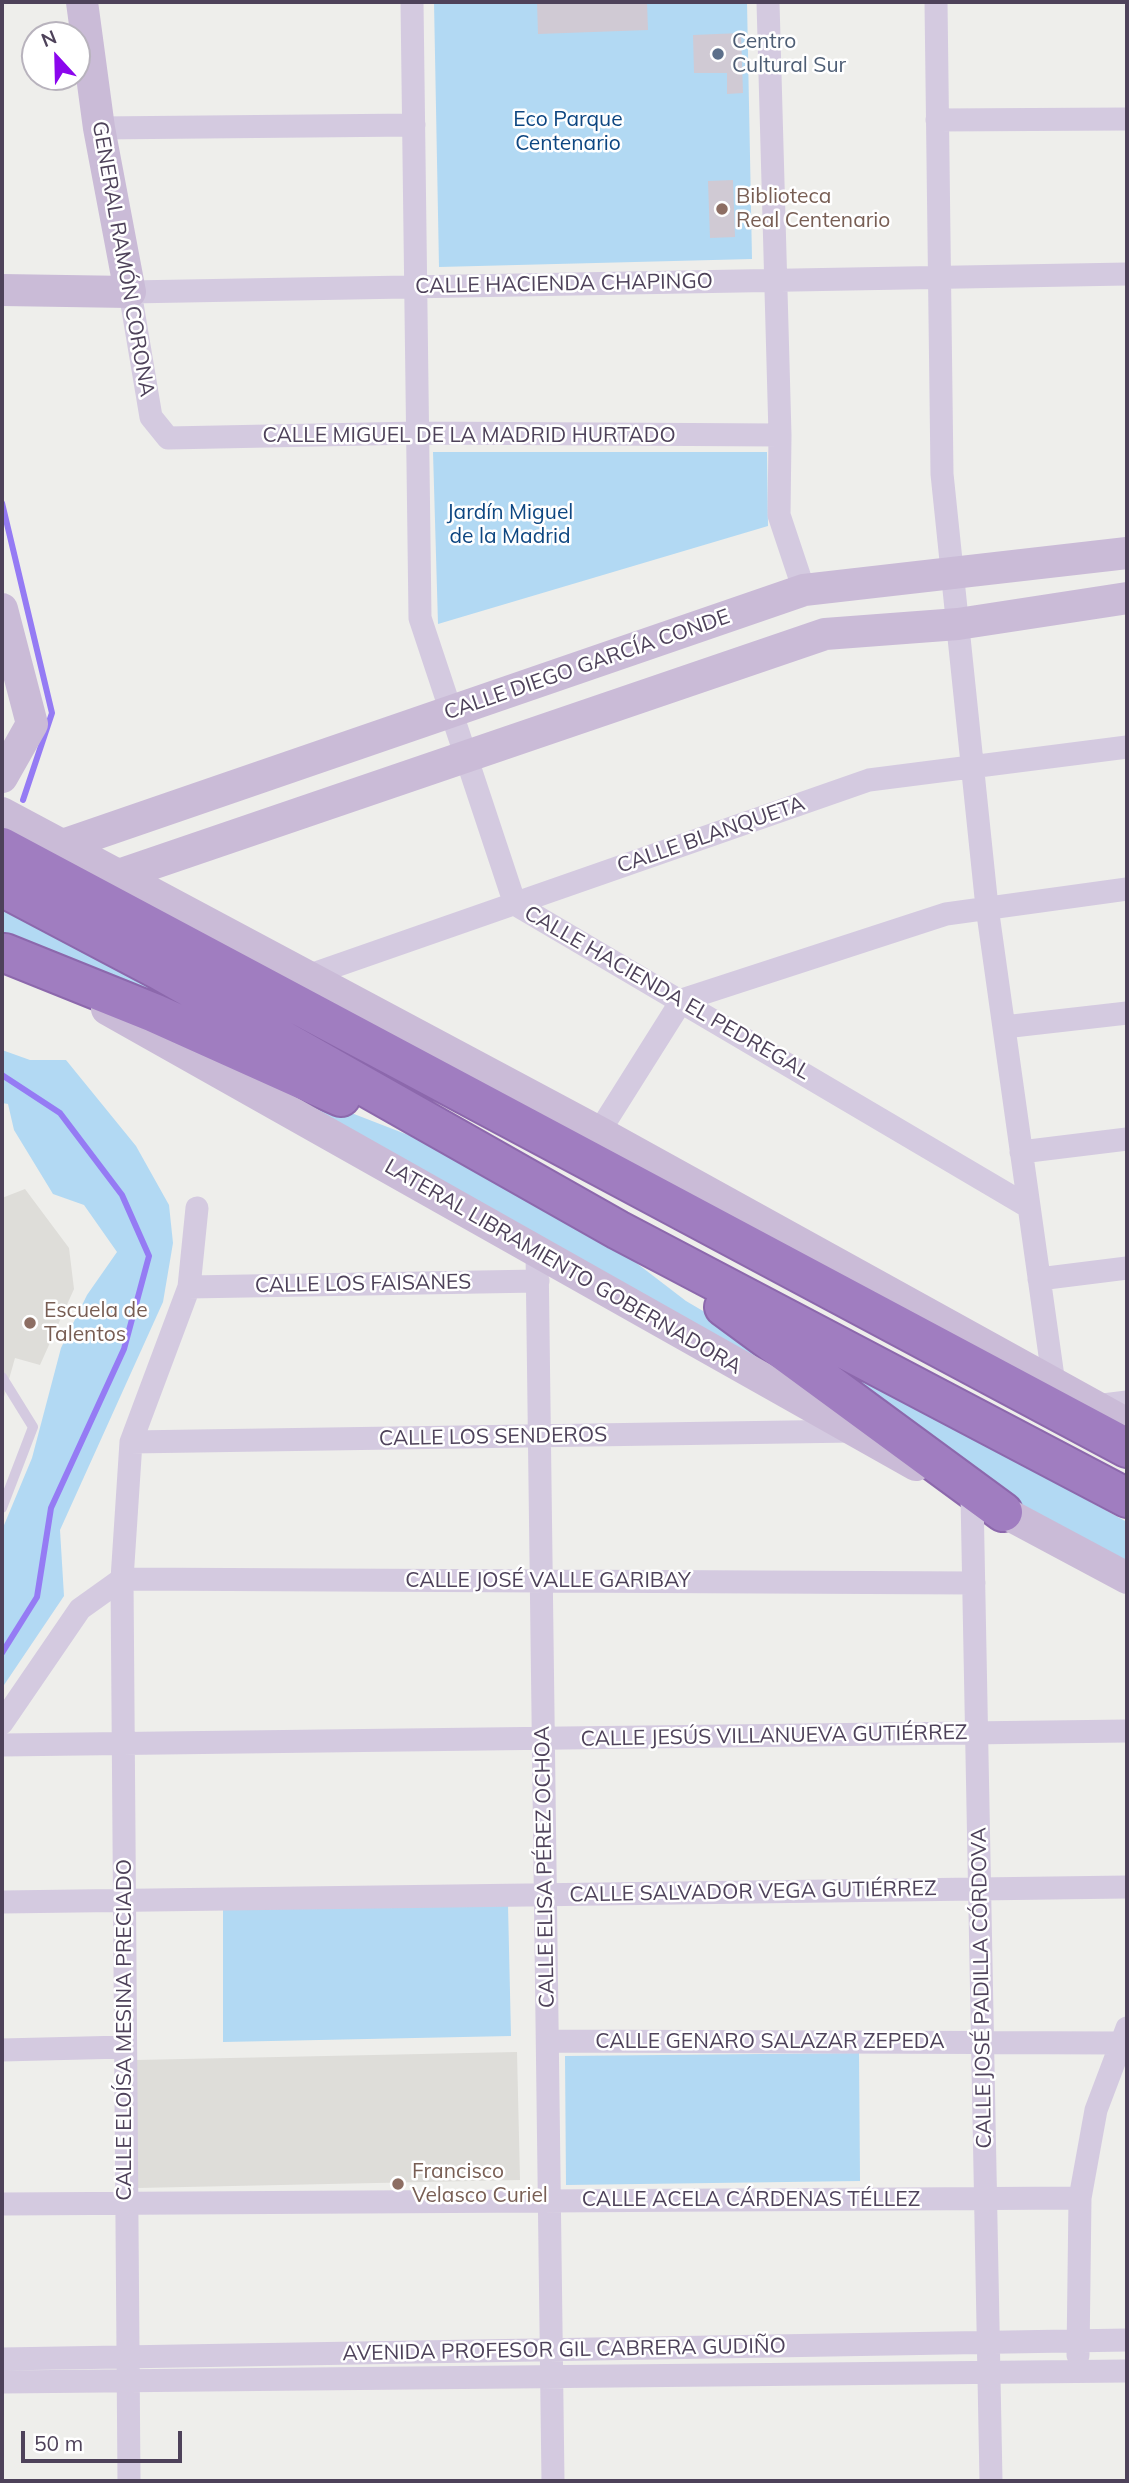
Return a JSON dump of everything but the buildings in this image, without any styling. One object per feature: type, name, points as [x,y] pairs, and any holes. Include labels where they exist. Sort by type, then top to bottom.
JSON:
[{"type":"highway","points":[[2,847],[591,1144],[1127,1448]]},
{"type":"highway","points":[[2,887],[159,970],[618,1230],[1127,1498]]},
{"type":"highway","points":[[4,952],[153,1013],[327,1093],[441,1128]]},
{"type":"highway","points":[[618,1230],[988,1504]]},
{"type":"street","name":"GENERAL RAMÓN CORONA","points":[[82,2],[99,128],[151,417],[159,431]]},
{"type":"street","name":"CALLE HACIENDA EL PEDREGAL","points":[[412,2],[421,618],[515,904],[682,1000],[1029,1207]]},
{"type":"street","points":[[768,2],[777,280],[779,515],[804,590]]},
{"type":"street","points":[[936,2],[942,474],[987,907],[1054,1384]]},
{"type":"street","points":[[937,120],[1127,119]]},
{"type":"street","points":[[99,128],[414,125]]},
{"type":"street","name":"CALLE HACIENDA CHAPINGO","points":[[2,290],[130,292],[1127,274]]},
{"type":"street","name":"CALLE MIGUEL DE LA MADRID HURTADO","points":[[159,431],[168,438],[418,433],[780,435]]},
{"type":"street","name":"CALLE DIEGO GARCÍA CONDE","points":[[62,845],[804,590],[1127,553]]},
{"type":"street","points":[[119,875],[825,634],[958,624],[1127,598]]},
{"type":"street","points":[[2,609],[32,723],[2,777]]},
{"type":"street","name":"CALLE BLANQUETA","points":[[307,975],[869,780],[1127,747]]},
{"type":"street","points":[[2,813],[307,975],[591,1144],[1127,1424]]},
{"type":"street","points":[[591,1144],[682,1000],[946,914],[1127,889]]},
{"type":"street","name":"LATERAL LIBRAMIENTO GOBERNADORA","points":[[4,952],[537,1267],[854,1431],[1127,1578]]},
{"type":"street","points":[[1004,1027],[1127,1013]]},
{"type":"street","points":[[1021,1152],[1127,1139]]},
{"type":"street","name":"CALLE ELOÍSA MESINA PRECIADO","points":[[129,2481],[121,1579],[131,1442],[189,1287],[197,1208]]},
{"type":"street","name":"CALLE LOS FAISANES","points":[[189,1287],[537,1267]]},
{"type":"street","name":"CALLE ELISA PÉREZ OCHOA","points":[[537,1267],[553,2481]]},
{"type":"street","points":[[1039,1279],[1127,1268]]},
{"type":"street","points":[[1095,1406],[1127,1402]]},
{"type":"street","name":"CALLE LOS SENDEROS","points":[[131,1442],[854,1431]]},
{"type":"street","name":"CALLE JOSÉ PADILLA CÓRDOVA","points":[[988,1504],[974,1583],[991,2481]]},
{"type":"street","points":[[2,1724],[80,1609],[121,1579]]},
{"type":"street","name":"CALLE JOSÉ VALLE GARIBAY","points":[[121,1579],[974,1583]]},
{"type":"street","name":"CALLE JESÚS VILLANUEVA GUTIÉRREZ","points":[[2,1745],[1127,1731]]},
{"type":"street","name":"CALLE SALVADOR VEGA GUTIÉRREZ","points":[[2,1902],[1127,1887]]},
{"type":"street","points":[[1078,2372],[1080,2198],[1096,2110],[1123,2035]]},
{"type":"street","name":"CALLE GENARO SALAZAR ZEPEDA","points":[[548,2041],[983,2043],[1123,2035]]},
{"type":"street","points":[[2,2050],[125,2047]]},
{"type":"street","name":"CALLE ACELA CÁRDENAS TÉLLEZ","points":[[2,2204],[1080,2198]]},
{"type":"street","name":"AVENIDA PROFESOR GIL CABRERA GUDIÑO","points":[[2,2359],[1127,2340]]},
{"type":"street","name":"AVENIDA PROFESOR GIL CABRERA GUDIÑO","points":[[2,2382],[1127,2371]]},
{"type":"lane","points":[[2,1377],[33,1427],[2,1508]]},
{"type":"shaded area","name":"Escuela de Talentos","points":[[25,1189],[69,1248],[74,1289],[40,1365],[15,1358],[2,1404],[2,1198]]},
{"type":"shaded area","points":[[517,2052],[520,2180],[137,2188],[135,2060]]},
{"type":"green space","name":"Eco Parque Centenario","points":[[434,2],[747,2],[752,259],[439,267]]},
{"type":"green space","name":"Jardín Miguel de la Madrid","points":[[433,452],[767,452],[768,526],[438,624]]},
{"type":"green space","points":[[2,906],[239,1033],[2,936]]},
{"type":"green space","points":[[2,1050],[30,1060],[66,1060],[136,1146],[169,1205],[173,1243],[163,1302],[60,1530],[64,1596],[2,1688],[2,1530],[32,1458],[61,1348],[87,1295],[117,1252],[84,1205],[53,1194],[14,1130],[8,1104],[2,1103]]},
{"type":"green space","points":[[230,1066],[478,1162],[592,1229],[686,1301],[788,1361],[781,1373]]},
{"type":"green space","points":[[804,1344],[1127,1522],[1127,1565],[1005,1500]]},
{"type":"green space","points":[[508,1905],[511,2036],[223,2042],[223,1910]]},
{"type":"green space","points":[[859,2053],[860,2181],[566,2185],[565,2056]]},
{"type":"waterway","points":[[2,503],[52,713],[23,800]]},
{"type":"waterway","points":[[2,1075],[60,1113],[122,1195],[149,1256],[124,1349],[51,1508],[37,1597],[2,1653]]},
{"type":"place","name":"Centro Cultural Sur","points":[[718,54]]},
{"type":"place","name":"Biblioteca Real Centenario","points":[[722,209]]},
{"type":"place","name":"Escuela de Talentos","points":[[30,1323]]},
{"type":"place","name":"Francisco Velasco Curiel","points":[[398,2184]]}]
